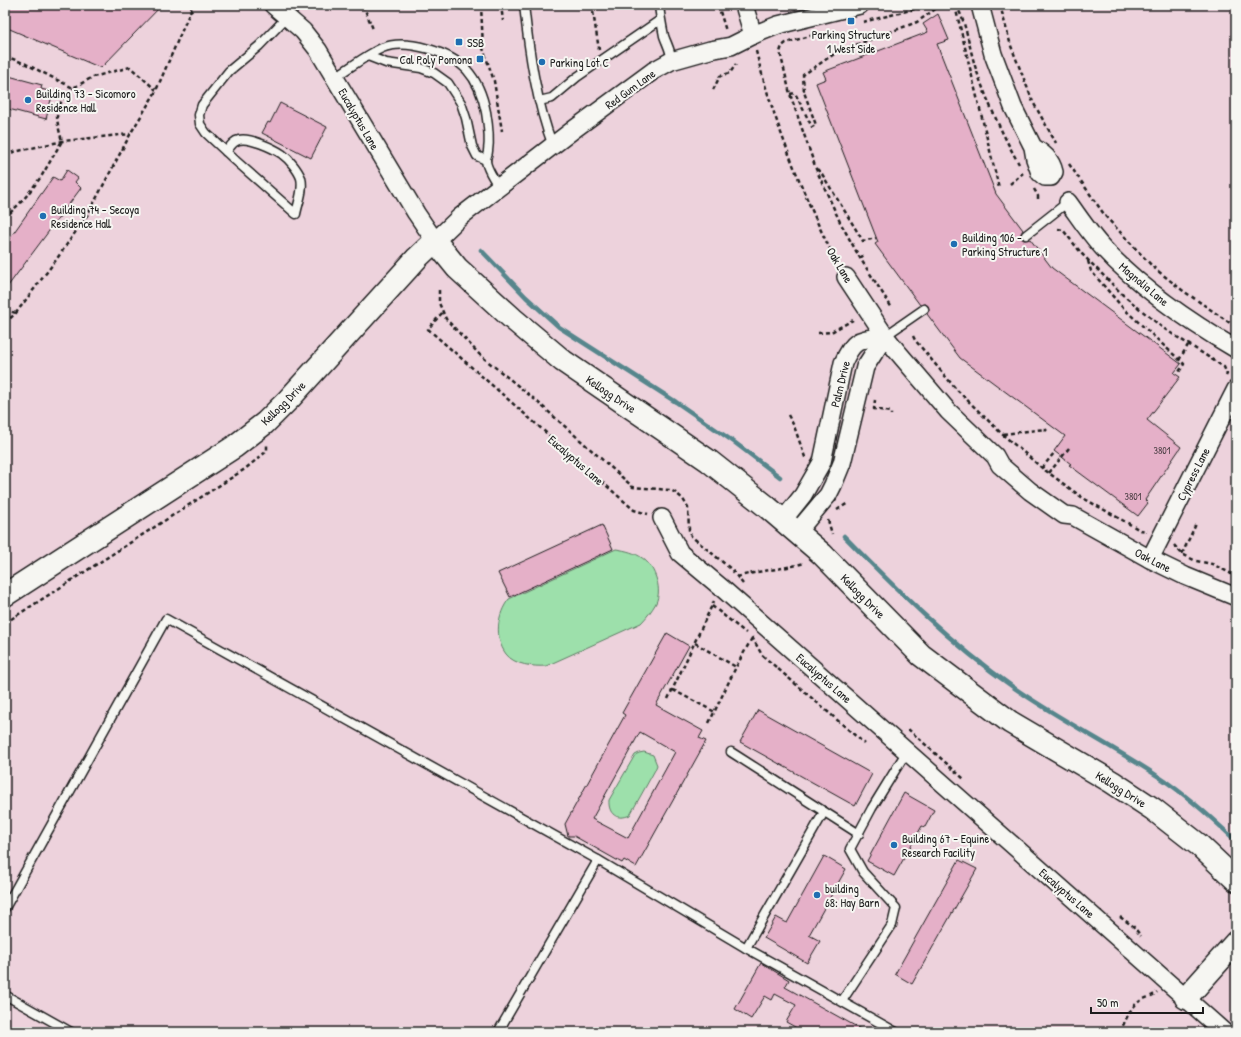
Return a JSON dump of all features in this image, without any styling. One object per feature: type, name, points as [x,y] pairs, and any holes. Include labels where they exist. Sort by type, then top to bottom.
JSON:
[{"type":"street","name":"Eucalyptus Lane","points":[[273,5],[288,16],[314,45],[335,77],[412,207],[435,241]]},
{"type":"street","points":[[744,5],[752,35]]},
{"type":"street","name":"Red Gum Lane","points":[[435,241],[460,217],[499,187],[631,87],[653,71],[671,61],[710,50],[731,46],[752,35],[778,25],[860,5]]},
{"type":"street","points":[[980,5],[996,61],[1013,107],[1033,147]]},
{"type":"street","name":"Magnolia Lane","points":[[1068,202],[1103,248],[1144,287],[1195,325],[1236,349]]},
{"type":"street","name":"Kellogg Drive","points":[[5,595],[234,448],[265,423],[289,399],[417,258],[435,241],[457,268],[513,319],[563,361],[709,461],[790,526],[822,554],[921,655],[1010,722],[1112,782],[1153,809],[1199,845],[1236,880]]},
{"type":"street","name":"Oak Lane","points":[[846,277],[885,336],[948,411],[995,456],[1006,460],[1036,482],[1067,507],[1073,516],[1150,559],[1185,576],[1236,597]]},
{"type":"street","name":"Palm Drive","points":[[790,526],[828,495],[842,463],[865,367],[885,336]]},
{"type":"street","name":"Palm Drive","points":[[790,526],[803,496],[822,462],[843,363],[848,351],[859,340],[885,336]]},
{"type":"street","name":"Cypress Lane","points":[[1150,559],[1230,385]]},
{"type":"street","name":"Eucalyptus Lane","points":[[662,518],[680,553],[907,751],[1224,1032]]},
{"type":"street","points":[[1186,998],[1236,942]]},
{"type":"lane","points":[[524,5],[539,101],[553,146]]},
{"type":"lane","points":[[659,5],[660,20],[671,54],[671,61]]},
{"type":"lane","points":[[226,152],[234,142],[241,139],[252,140],[282,154],[297,170],[301,179],[302,187],[296,214],[226,152],[206,133],[200,124],[199,115],[202,106],[228,71],[258,46],[288,16]]},
{"type":"lane","points":[[539,101],[552,98],[577,77],[660,20]]},
{"type":"lane","points":[[335,77],[382,48],[396,44],[433,51],[456,60],[467,70],[479,88],[486,111],[488,138],[486,160],[499,187]]},
{"type":"lane","points":[[368,56],[386,63],[421,68],[434,73],[448,83],[461,103],[472,146],[477,156],[486,160]]},
{"type":"lane","points":[[1026,235],[1068,202]]},
{"type":"lane","points":[[885,336],[924,309]]},
{"type":"lane","points":[[5,908],[166,619],[598,860],[746,948],[896,1032]]},
{"type":"lane","points":[[842,1001],[892,925],[896,908],[863,872],[850,849],[872,808],[907,751]]},
{"type":"lane","points":[[731,752],[858,834]]},
{"type":"lane","points":[[746,948],[824,812]]},
{"type":"lane","points":[[498,1032],[598,860]]},
{"type":"lane","points":[[5,995],[72,1032]]},
{"type":"path","points":[[5,322],[16,313],[88,214],[130,134],[156,90],[193,5]]},
{"type":"path","points":[[363,5],[373,29]]},
{"type":"path","points":[[481,5],[484,48],[494,80],[502,131]]},
{"type":"path","points":[[501,5],[503,21]]},
{"type":"path","points":[[592,5],[600,61]]},
{"type":"path","points":[[718,5],[726,31]]},
{"type":"path","points":[[776,5],[789,5]]},
{"type":"path","points":[[862,22],[931,5]]},
{"type":"path","points":[[790,94],[795,92],[812,127],[816,125],[804,92],[803,75],[837,52],[917,22],[941,5]]},
{"type":"path","points":[[955,5],[999,188]]},
{"type":"path","points":[[1000,5],[1011,46],[1033,102],[1060,150]]},
{"type":"path","points":[[825,32],[786,43],[782,46],[780,52],[790,94],[816,169],[840,222],[860,258],[892,308]]},
{"type":"path","name":"Oak Lane","points":[[752,35],[774,114],[793,166],[815,218],[846,277]]},
{"type":"path","points":[[5,56],[26,64],[74,88]]},
{"type":"path","points":[[713,90],[720,76],[730,73],[736,64]]},
{"type":"path","points":[[5,218],[24,199],[41,177],[62,141],[57,124],[57,112],[62,99],[74,88],[93,77],[130,67],[156,90]]},
{"type":"path","points":[[5,154],[62,141],[130,134]]},
{"type":"path","points":[[1068,162],[1106,218],[1153,267],[1182,290],[1236,327]]},
{"type":"path","points":[[816,169],[822,174],[863,241],[876,238]]},
{"type":"path","points":[[1010,184],[1024,173]]},
{"type":"path","points":[[1058,229],[1063,230],[1087,259],[1123,295],[1162,328],[1224,368],[1230,385]]},
{"type":"path","points":[[860,258],[864,255]]},
{"type":"path","points":[[1087,259],[1091,271],[1123,308],[1184,364],[1179,372]]},
{"type":"path","points":[[439,290],[439,303],[442,313],[480,355],[533,398],[633,487],[670,490],[683,499],[688,508],[689,530],[691,536],[731,569],[738,577]]},
{"type":"path","points":[[5,310],[16,313]]},
{"type":"path","name":"Eucalyptus Lane","points":[[442,313],[428,329],[634,510],[662,518]]},
{"type":"path","points":[[818,333],[831,332],[853,320]]},
{"type":"path","points":[[913,336],[956,389],[1002,434],[1042,468],[1084,498],[1140,530],[1147,532],[1149,529]]},
{"type":"path","points":[[1179,360],[1188,344]]},
{"type":"path","points":[[876,396],[874,409],[890,412],[891,415]]},
{"type":"path","points":[[788,415],[794,426],[808,466]]},
{"type":"path","points":[[5,623],[245,469],[267,451],[265,423]]},
{"type":"path","points":[[1002,434],[1045,429],[1047,431]]},
{"type":"path","points":[[1049,473],[1069,448]]},
{"type":"path","points":[[1042,468],[1054,452]]},
{"type":"path","points":[[833,513],[848,503]]},
{"type":"path","points":[[830,515],[827,518],[832,534]]},
{"type":"path","points":[[1182,554],[1196,524]]},
{"type":"path","points":[[1174,540],[1174,546],[1182,554],[1196,561],[1212,564],[1236,576]]},
{"type":"path","points":[[733,580],[738,577],[754,573],[788,568],[805,562]]},
{"type":"path","points":[[668,699],[716,599]]},
{"type":"path","points":[[712,606],[752,638],[762,655],[865,744]]},
{"type":"path","points":[[709,723],[752,638]]},
{"type":"path","points":[[694,643],[736,667]]},
{"type":"path","points":[[673,690],[715,712]]},
{"type":"path","points":[[1120,1032],[1133,1007],[1141,1000],[1153,996],[1168,981]]},
{"type":"shaded area","points":[[5,5],[1236,5],[1236,1032],[5,1032]]},
{"type":"green space","points":[[616,549],[630,552],[642,558],[651,567],[657,581],[658,598],[641,623],[546,666],[519,663],[514,661],[506,654],[500,641],[498,626],[502,612],[509,599]]},
{"type":"green space","points":[[644,752],[653,755],[657,765],[655,770],[630,815],[625,817],[617,817],[610,809],[609,800],[635,755]]},
{"type":"building","points":[[5,5],[162,5],[101,68],[5,27]]},
{"type":"building","name":"Building 106 - Parking Structure 1","points":[[938,14],[949,40],[937,44],[996,194],[1023,230],[1021,233],[1021,238],[1024,240],[1030,239],[1052,268],[1181,364],[1174,373],[1180,377],[1147,420],[1181,447],[1145,500],[1148,503],[1138,516],[1069,465],[1071,464],[1054,451],[1065,436],[960,358],[927,314],[929,309],[928,306],[924,304],[920,305],[875,244],[878,242],[816,83],[826,79],[823,72],[928,32],[923,24]]},
{"type":"building","name":"Building 73 - Sicomoro Residence Hall","points":[[5,75],[42,85],[41,89],[53,92],[46,119],[5,108]]},
{"type":"building","points":[[280,103],[327,127],[311,158],[262,133],[268,122],[270,123]]},
{"type":"building","name":"Building 74 - Secoya Residence Hall","points":[[67,170],[78,178],[75,182],[81,188],[5,290],[5,245],[53,177],[60,181]]},
{"type":"building","points":[[602,525],[613,549],[510,597],[498,573]]},
{"type":"building","points":[[667,633],[689,646],[656,705],[703,731],[699,738],[706,741],[636,867],[624,860],[622,863],[574,836],[568,836],[565,824],[625,715],[622,713]],"holes":[[[640,732],[675,752],[628,838],[592,819]]]},
{"type":"building","points":[[758,710],[872,774],[855,806],[740,742]]},
{"type":"building","name":"Building 67 - Equine Research Facility","points":[[904,793],[934,810],[925,827],[922,826],[894,876],[867,861]]},
{"type":"building","points":[[824,856],[846,869],[809,935],[820,941],[807,963],[764,938],[776,917],[787,923]]},
{"type":"building","points":[[959,860],[977,869],[912,984],[895,974]]},
{"type":"building","points":[[761,963],[789,980],[785,987],[866,1032],[804,1032],[786,1022],[796,1005],[775,994],[772,1000],[765,996],[751,1019],[735,1009]]},
{"type":"waterway","points":[[481,250],[526,297],[559,327],[676,402],[734,442],[780,477]]},
{"type":"waterway","points":[[844,536],[925,615],[990,670],[1013,687],[1067,722],[1141,765],[1169,784],[1199,807],[1236,841]]},
{"type":"place","name":"Parking Structure 1 West Side","points":[[851,21]]},
{"type":"place","name":"SSB","points":[[459,42]]},
{"type":"place","name":"Cal Poly Pomona","points":[[480,59]]},
{"type":"place","name":"Parking Lot C","points":[[542,62]]},
{"type":"place","name":"Building 73 - Sicomoro Residence Hall","points":[[28,100]]},
{"type":"place","name":"Building 74 - Secoya Residence Hall","points":[[43,216]]},
{"type":"place","name":"Building 106 - Parking Structure 1","points":[[954,244]]},
{"type":"place","name":"Building 67 - Equine Research Facility","points":[[894,845]]},
{"type":"place","name":"building 68: Hay Barn","points":[[817,895]]}]
